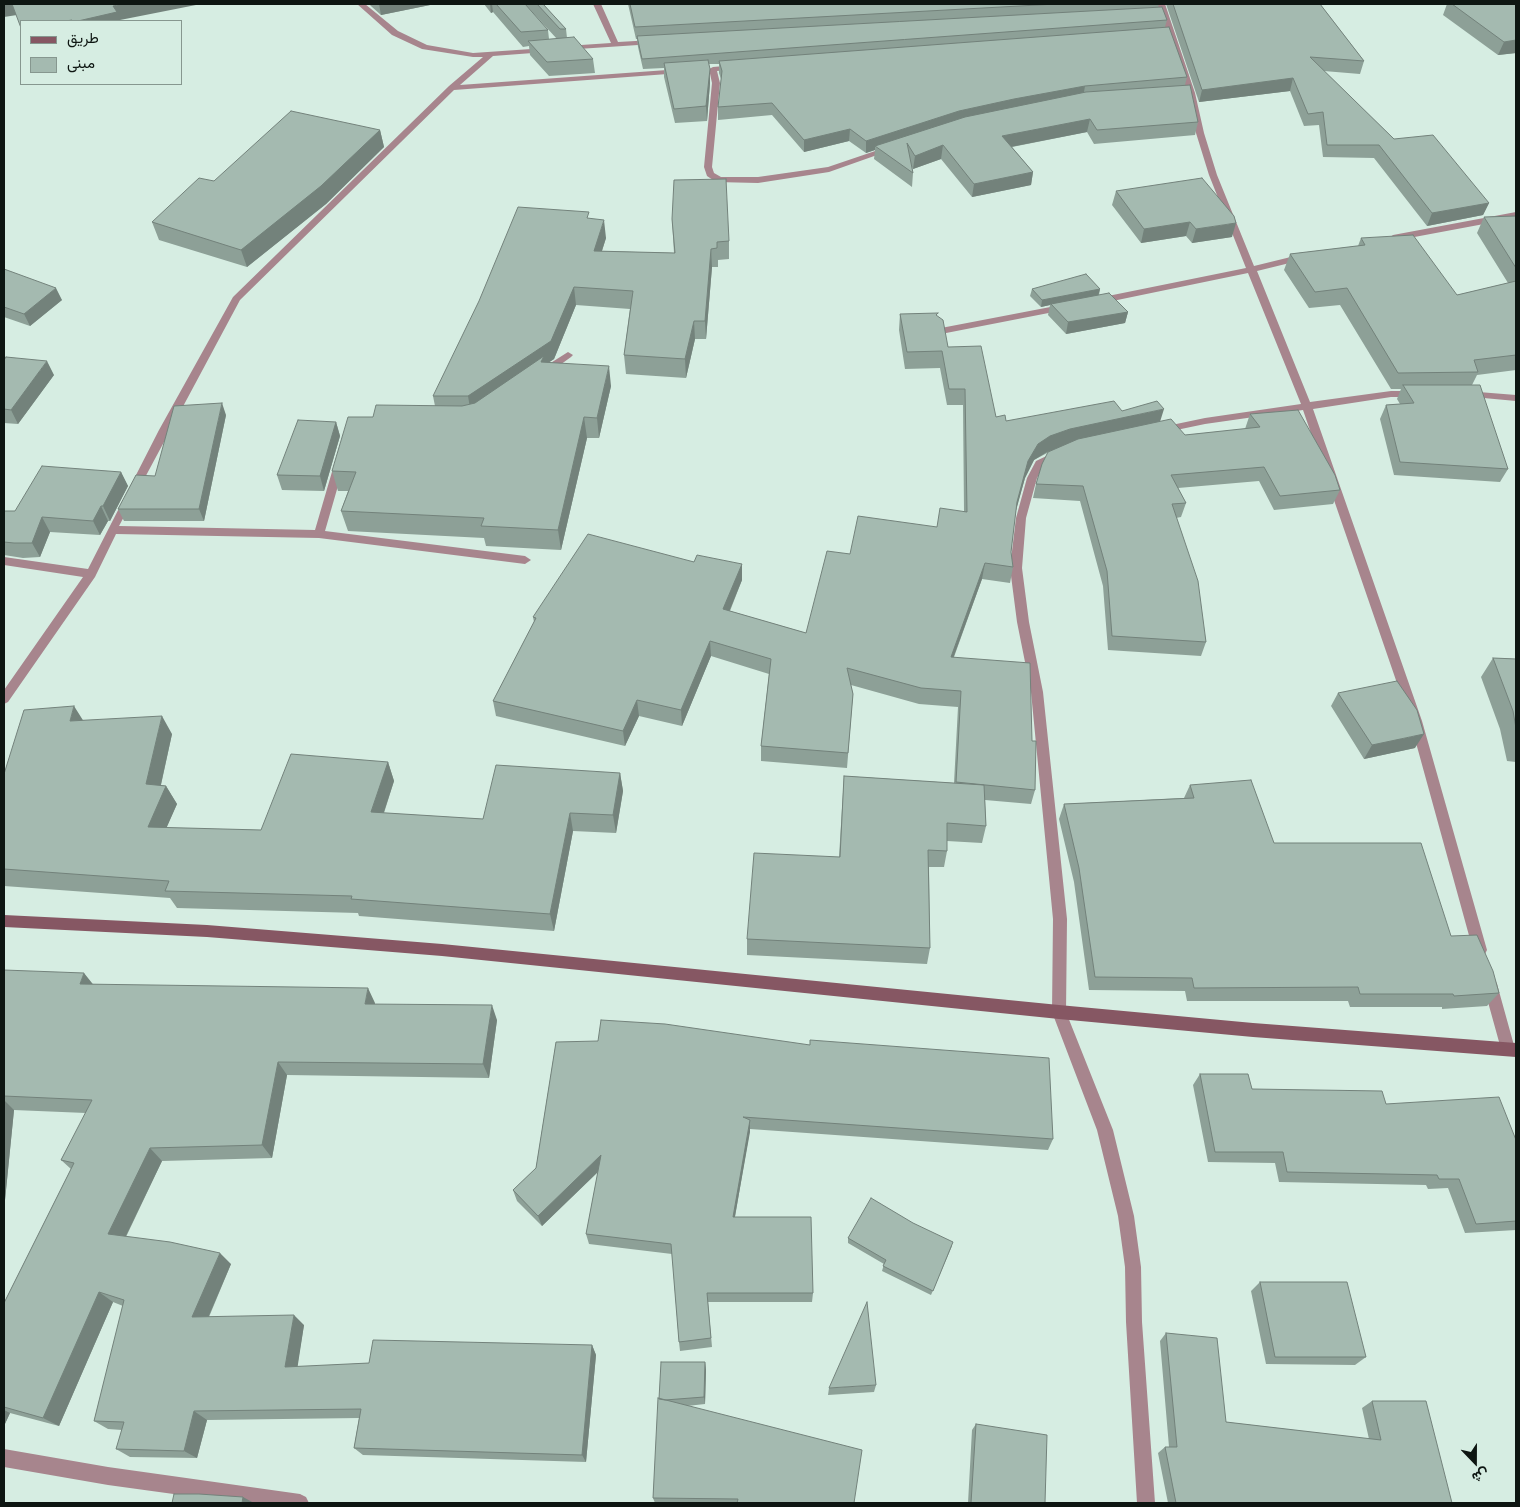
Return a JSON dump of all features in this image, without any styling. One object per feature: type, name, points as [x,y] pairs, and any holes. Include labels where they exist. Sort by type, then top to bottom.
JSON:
[{"type":"main road","points":[[4,921],[208,931],[432,949],[1060,1012],[1253,1030],[1512,1050]]},
{"type":"street","points":[[361,4],[395,33],[425,47],[473,55],[550,49]]},
{"type":"street","points":[[597,4],[615,44]]},
{"type":"street","points":[[1160,11],[1213,175],[1307,407],[1416,721],[1486,970],[1512,1050]]},
{"type":"street","points":[[560,49],[664,41]]},
{"type":"street","points":[[4,699],[91,574],[168,421],[236,298],[452,88],[491,54]]},
{"type":"street","points":[[704,69],[744,67]]},
{"type":"street","points":[[713,68],[716,83],[708,167],[710,174],[719,180],[758,180],[829,169],[900,146]]},
{"type":"street","points":[[452,88],[694,70]]},
{"type":"street","points":[[1386,240],[1516,215]]},
{"type":"street","points":[[941,331],[1221,276],[1309,256]]},
{"type":"street","points":[[536,377],[568,355]]},
{"type":"street","points":[[1150,432],[1205,421],[1391,394],[1426,394]]},
{"type":"street","points":[[1453,394],[1516,398]]},
{"type":"street","points":[[1071,450],[1052,456],[1040,463],[1032,478],[1021,518],[1016,568],[1023,622],[1037,692],[1060,919],[1060,1012],[1105,1130],[1126,1216],[1133,1267],[1134,1322],[1146,1503]]},
{"type":"street","points":[[319,534],[341,458]]},
{"type":"street","points":[[112,530],[319,534],[525,560]]},
{"type":"street","points":[[4,561],[91,574]]},
{"type":"street","points":[[4,1458],[108,1476],[300,1503]]},
{"type":"building","points":[[12,4],[122,4],[113,6],[117,12],[82,20],[20,20],[20,25]]},
{"type":"building","points":[[496,4],[525,4],[548,30],[521,32]]},
{"type":"building","points":[[537,4],[543,4],[566,29],[560,29]]},
{"type":"building","points":[[630,4],[1056,4],[635,27]]},
{"type":"building","points":[[1173,4],[1320,4],[1364,61],[1310,57],[1394,139],[1433,135],[1489,203],[1432,213],[1379,145],[1327,145],[1323,112],[1308,114],[1293,78],[1202,90]]},
{"type":"building","points":[[1452,4],[1516,4],[1516,40],[1504,42]]},
{"type":"building","points":[[1162,7],[1167,20],[642,59],[637,36]]},
{"type":"building","points":[[1169,27],[1187,77],[1085,86],[1014,99],[959,111],[866,141],[850,129],[804,140],[772,103],[718,107],[722,71],[719,61]]},
{"type":"building","points":[[574,37],[593,59],[547,62],[528,41]]},
{"type":"building","points":[[708,60],[710,69],[706,106],[674,109],[664,63]]},
{"type":"building","points":[[1190,85],[1198,122],[1097,130],[1090,119],[1002,136],[1033,172],[974,184],[943,145],[915,156],[907,143],[913,173],[875,146],[965,117],[1086,92]]},
{"type":"building","points":[[291,111],[380,130],[321,186],[241,250],[152,222],[199,178],[214,181]]},
{"type":"building","points":[[1202,178],[1234,216],[1236,223],[1196,229],[1190,222],[1144,229],[1116,191]]},
{"type":"building","points":[[726,179],[729,241],[717,242],[717,248],[711,249],[705,321],[694,321],[685,359],[624,355],[633,291],[574,287],[551,341],[468,396],[433,396],[479,301],[518,207],[589,212],[587,218],[604,220],[594,251],[675,253],[672,219],[674,180]]},
{"type":"building","points":[[1516,216],[1516,268],[1484,217]]},
{"type":"building","points":[[1413,235],[1457,295],[1516,281],[1516,355],[1474,360],[1478,372],[1398,373],[1347,288],[1315,292],[1290,254],[1365,245],[1361,238]]},
{"type":"building","points":[[4,269],[56,288],[24,314],[4,307]]},
{"type":"building","points":[[1086,274],[1100,289],[1042,300],[1032,289]]},
{"type":"building","points":[[1109,293],[1128,312],[1068,322],[1051,304]]},
{"type":"building","points":[[938,313],[936,315],[943,320],[948,347],[981,346],[996,417],[1005,415],[1006,421],[1114,401],[1122,411],[1157,401],[1164,409],[1070,429],[1050,436],[1038,444],[1028,461],[1017,502],[1011,552],[1013,567],[985,563],[951,657],[1030,663],[1032,741],[1036,741],[1035,790],[956,782],[961,691],[921,688],[847,668],[853,694],[848,753],[761,746],[771,659],[710,641],[681,710],[637,700],[623,731],[493,701],[536,618],[533,617],[588,534],[694,562],[697,555],[742,564],[723,609],[806,633],[827,551],[850,554],[858,516],[937,527],[940,508],[967,512],[965,389],[949,389],[942,351],[907,352],[900,314]]},
{"type":"building","points":[[544,356],[541,362],[609,366],[597,418],[584,417],[558,530],[481,526],[484,518],[341,511],[356,472],[332,471],[348,417],[373,417],[376,405],[462,406],[475,403]]},
{"type":"building","points":[[6,357],[47,361],[11,410],[4,409],[4,360]]},
{"type":"building","points":[[1403,385],[1480,385],[1508,469],[1400,462],[1386,405],[1414,403]]},
{"type":"building","points":[[222,403],[199,509],[118,509],[136,475],[155,476],[174,406]]},
{"type":"building","points":[[1298,410],[1335,475],[1340,490],[1280,496],[1264,467],[1171,475],[1186,503],[1172,504],[1198,581],[1206,642],[1112,636],[1107,571],[1083,486],[1036,484],[1048,452],[1078,439],[1171,419],[1185,435],[1260,427],[1250,414]]},
{"type":"building","points":[[298,420],[336,422],[320,476],[277,475]]},
{"type":"building","points":[[42,466],[121,472],[93,521],[42,517],[32,543],[4,542],[4,511],[15,511]]},
{"type":"building","points":[[1493,658],[1516,659],[1516,728],[1513,711]]},
{"type":"building","points":[[1397,681],[1417,710],[1424,734],[1372,745],[1338,693]]},
{"type":"building","points":[[74,706],[70,721],[162,716],[146,784],[166,786],[148,827],[261,830],[291,754],[388,762],[371,812],[483,819],[496,765],[620,773],[613,815],[570,813],[550,914],[351,899],[352,896],[165,891],[169,881],[4,869],[4,774],[24,710]]},
{"type":"building","points":[[844,776],[984,785],[986,826],[947,823],[947,851],[928,850],[930,948],[747,939],[754,853],[840,857]]},
{"type":"building","points":[[1251,780],[1274,843],[1421,843],[1451,936],[1477,935],[1493,971],[1499,993],[1454,996],[1453,994],[1360,994],[1358,987],[1194,988],[1192,978],[1095,977],[1079,868],[1064,804],[1194,798],[1190,785]]},
{"type":"building","points":[[4,970],[84,973],[80,984],[368,988],[365,1004],[492,1005],[483,1064],[278,1062],[262,1145],[150,1148],[108,1234],[170,1242],[220,1253],[192,1317],[294,1315],[285,1367],[369,1363],[373,1340],[592,1345],[582,1455],[354,1448],[361,1409],[194,1411],[184,1451],[116,1449],[124,1422],[94,1421],[124,1300],[99,1292],[43,1418],[4,1407],[4,1303],[74,1163],[61,1160],[92,1100],[4,1096]]},
{"type":"building","points":[[601,1020],[665,1024],[810,1045],[810,1040],[1049,1058],[1053,1139],[743,1117],[750,1120],[733,1217],[811,1217],[813,1293],[707,1293],[711,1338],[679,1342],[671,1244],[586,1234],[601,1155],[538,1216],[513,1190],[536,1168],[556,1042],[598,1041]]},
{"type":"building","points":[[1200,1074],[1248,1074],[1252,1089],[1382,1091],[1386,1104],[1499,1097],[1516,1140],[1516,1221],[1476,1224],[1459,1179],[1439,1179],[1437,1175],[1287,1172],[1283,1152],[1215,1152]]},
{"type":"building","points":[[871,1198],[913,1223],[953,1242],[933,1291],[883,1266],[886,1260],[848,1238]]},
{"type":"building","points":[[1260,1282],[1347,1282],[1366,1357],[1275,1357]]},
{"type":"building","points":[[867,1302],[876,1385],[829,1388]]},
{"type":"building","points":[[1166,1333],[1217,1338],[1226,1422],[1381,1440],[1372,1401],[1426,1401],[1452,1503],[1176,1503],[1165,1447],[1177,1447]]},
{"type":"building","points":[[661,1362],[705,1362],[704,1397],[659,1399]]},
{"type":"building","points":[[658,1398],[862,1450],[854,1503],[737,1503],[738,1499],[653,1498]]},
{"type":"building","points":[[976,1424],[1047,1435],[1045,1503],[971,1503]]},
{"type":"building","points":[[174,1494],[243,1497],[242,1503],[172,1503]]}]
